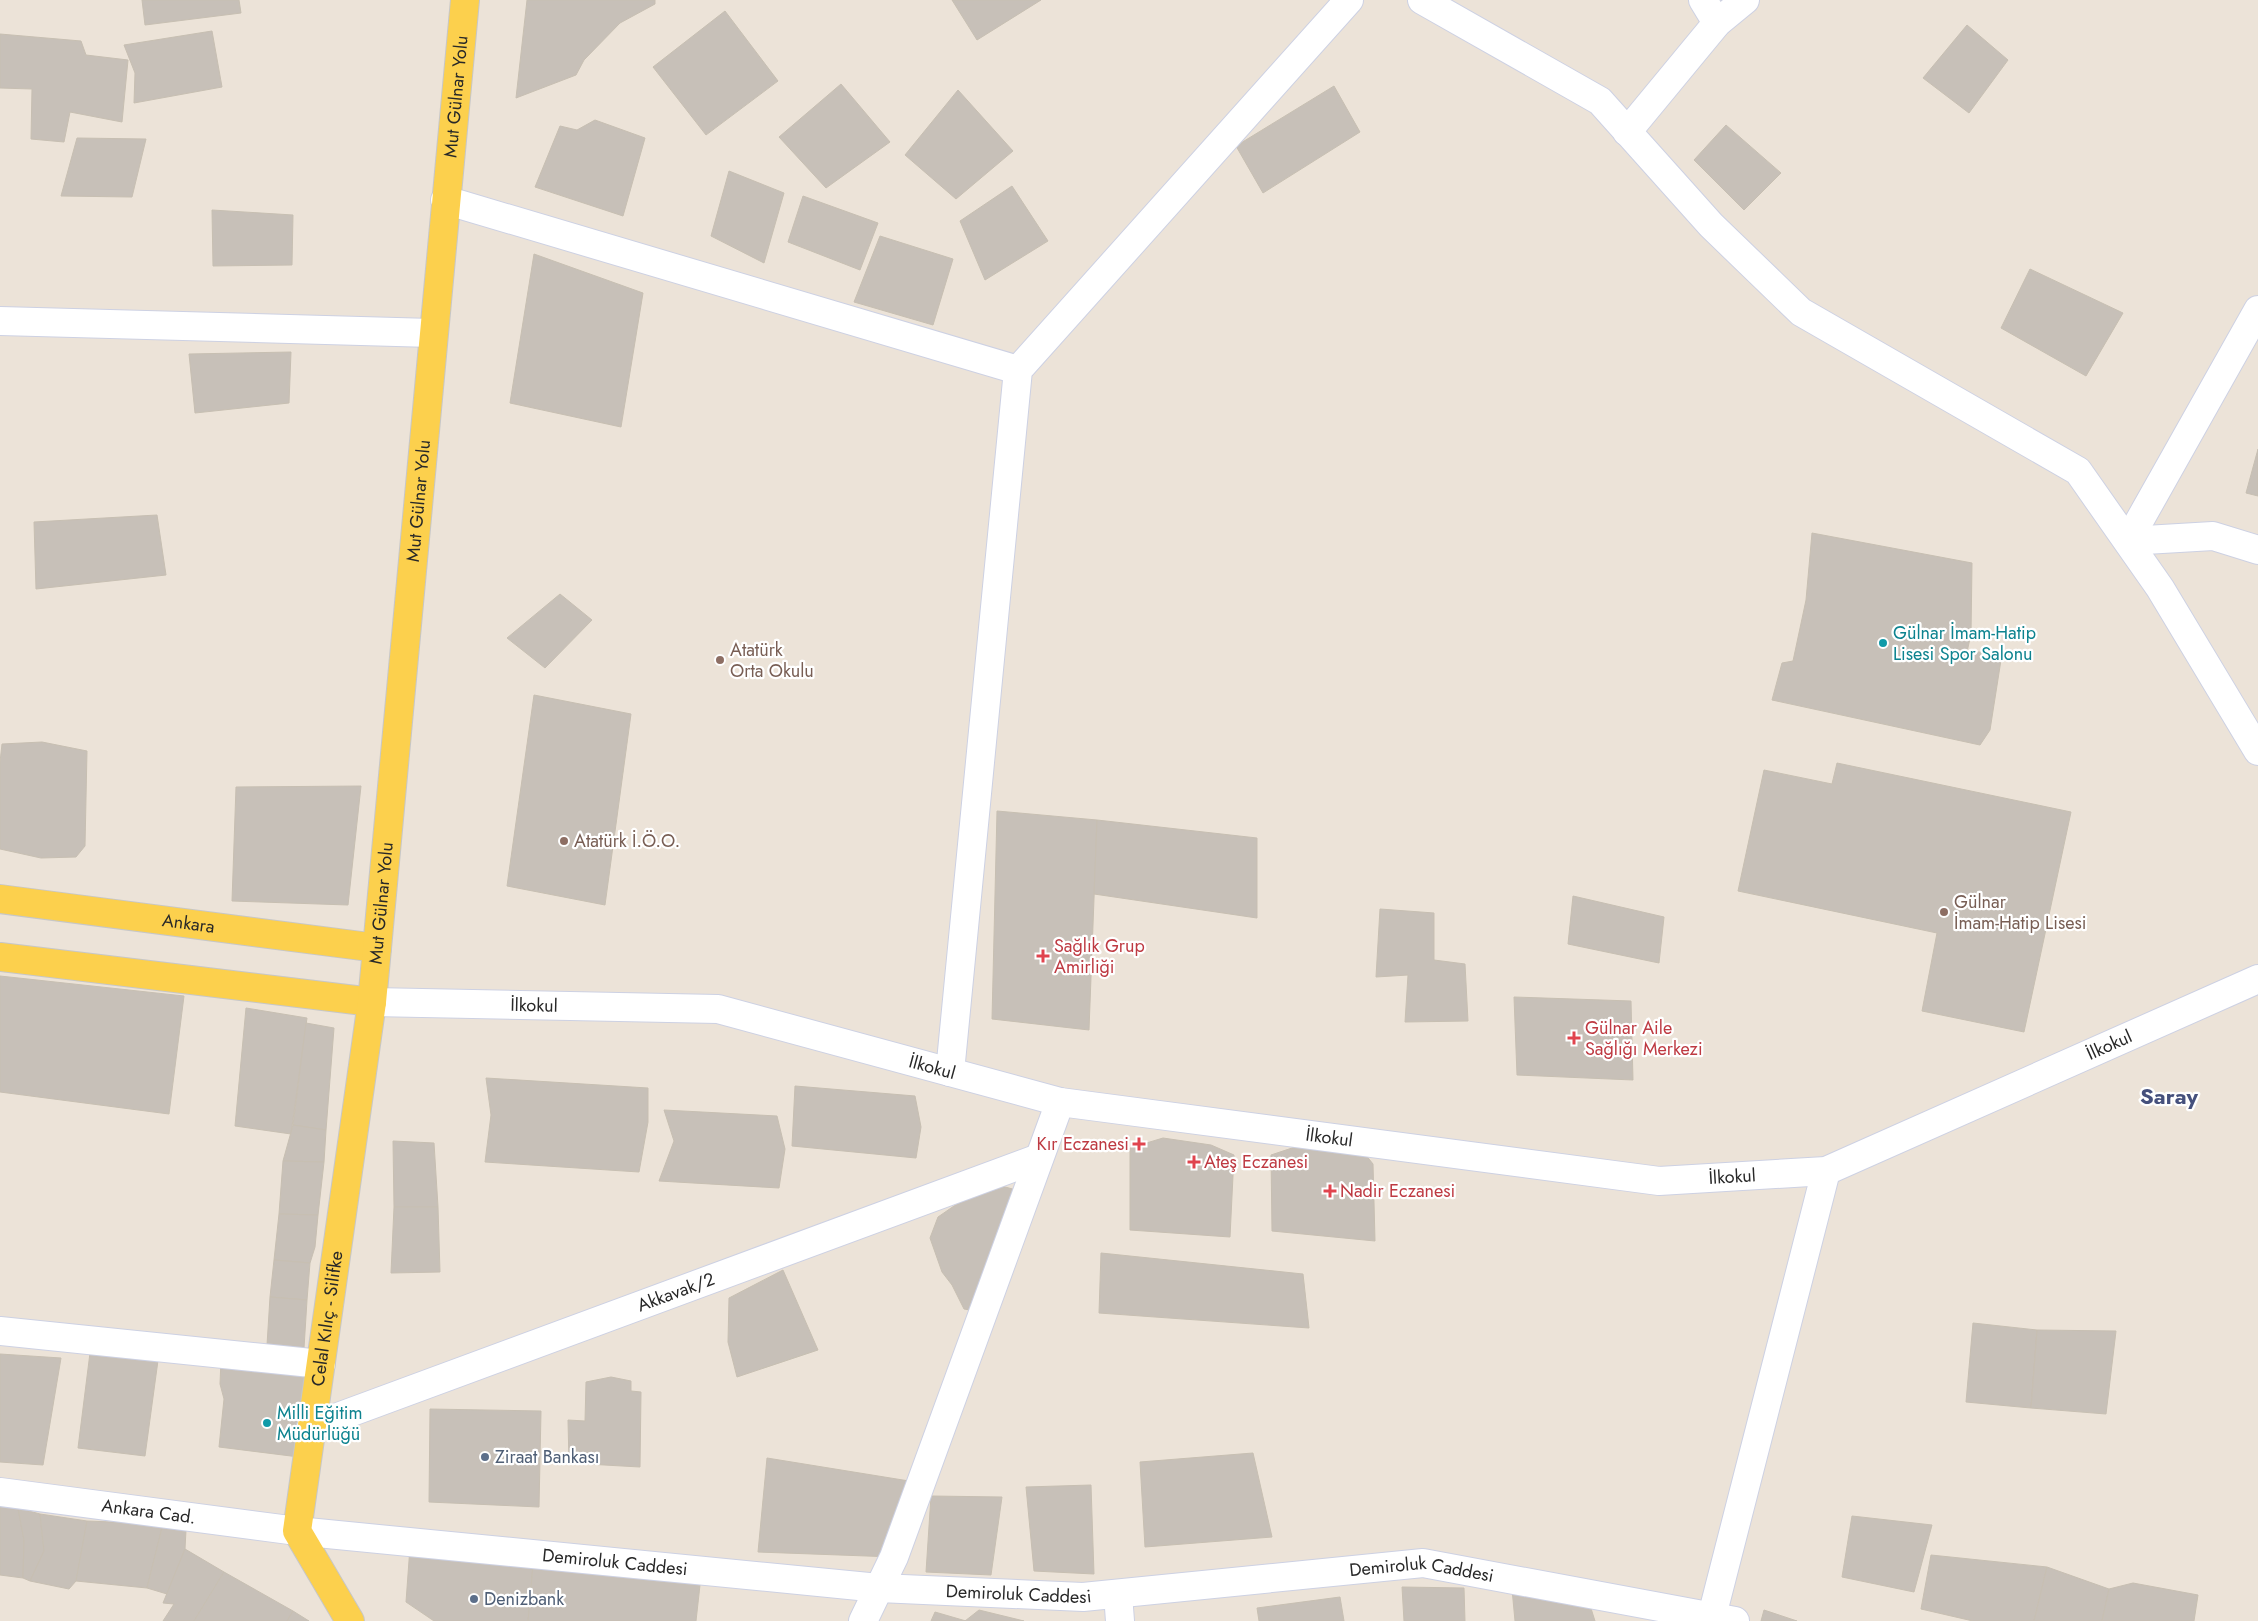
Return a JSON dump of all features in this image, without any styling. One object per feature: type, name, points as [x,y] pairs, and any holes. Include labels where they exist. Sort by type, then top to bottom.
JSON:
[{"type":"main road","name":"Mut Gülnar Yolu","points":[[372,1002],[432,333],[465,0]]},
{"type":"main road","name":"Ankara","points":[[0,898],[377,948]]},
{"type":"main road","points":[[0,958],[372,1002]]},
{"type":"main road","name":"Celal Kılıç - Silifke","points":[[297,1531],[372,1002]]},
{"type":"main road","points":[[297,1531],[350,1621]]},
{"type":"street","points":[[950,1072],[1018,370],[1349,0]]},
{"type":"street","points":[[1422,0],[1600,101],[1711,225],[1801,312],[2078,472],[2160,588],[2258,751]]},
{"type":"street","points":[[1627,132],[1710,11],[1745,0]]},
{"type":"street","points":[[445,200],[1018,370]]},
{"type":"street","points":[[2128,541],[2258,310]]},
{"type":"street","points":[[0,321],[432,333]]},
{"type":"street","points":[[2128,541],[2213,536],[2258,550]]},
{"type":"street","name":"İlkokul","points":[[372,1002],[718,1009],[1060,1102],[1659,1180],[1826,1170],[2258,980]]},
{"type":"street","points":[[864,1621],[894,1557],[1060,1102]]},
{"type":"street","name":"Akkavak/2","points":[[311,1427],[1039,1158]]},
{"type":"street","points":[[1723,1618],[1826,1170]]},
{"type":"street","points":[[0,1331],[320,1364]]},
{"type":"street","name":"Ankara Cad.","points":[[0,1492],[297,1531]]},
{"type":"street","name":"Demiroluk Caddesi","points":[[297,1531],[879,1588],[1082,1597],[1423,1563],[1638,1612],[1723,1618]]},
{"type":"street","points":[[1118,1594],[1120,1621]]},
{"type":"building","points":[[142,0],[239,0],[241,13],[145,25]]},
{"type":"building","points":[[527,0],[655,0],[655,4],[620,23],[584,60],[576,75],[516,98]]},
{"type":"building","points":[[952,0],[1041,0],[977,40]]},
{"type":"building","points":[[725,11],[778,81],[706,135],[653,67]]},
{"type":"building","points":[[1967,25],[2008,60],[1969,113],[1923,78]]},
{"type":"building","points":[[212,31],[222,87],[134,103],[135,73],[124,45]]},
{"type":"building","points":[[0,34],[81,41],[86,55],[128,60],[122,122],[70,112],[64,142],[31,139],[32,89],[0,88]]},
{"type":"building","points":[[841,84],[890,142],[826,188],[779,137]]},
{"type":"building","points":[[1334,86],[1360,132],[1263,193],[1236,146]]},
{"type":"building","points":[[958,90],[1013,151],[956,199],[905,155]]},
{"type":"building","points":[[595,120],[645,138],[623,216],[535,187],[560,126],[577,130]]},
{"type":"building","points":[[1726,125],[1781,173],[1744,210],[1694,160]]},
{"type":"building","points":[[77,138],[146,139],[132,197],[61,196]]},
{"type":"building","points":[[729,171],[784,193],[764,263],[711,236]]},
{"type":"building","points":[[1012,186],[1048,241],[985,280],[960,221]]},
{"type":"building","points":[[803,196],[878,223],[860,270],[788,242]]},
{"type":"building","points":[[212,210],[293,215],[292,265],[213,266]]},
{"type":"building","points":[[880,236],[953,259],[933,325],[854,302]]},
{"type":"building","points":[[534,254],[643,293],[621,427],[510,403]]},
{"type":"building","points":[[2030,269],[2123,313],[2086,376],[2001,328]]},
{"type":"building","points":[[291,352],[289,403],[195,413],[189,354]]},
{"type":"building","points":[[2258,449],[2258,496],[2246,493]]},
{"type":"building","points":[[157,515],[166,575],[36,589],[34,522]]},
{"type":"building","name":"Gülnar İmam-Hatip Lisesi Spor Salonu","points":[[1812,533],[1972,563],[1971,634],[1967,652],[1986,652],[2001,660],[1990,730],[1980,745],[1772,700],[1782,663],[1793,661],[1806,600]]},
{"type":"building","points":[[560,594],[592,620],[545,668],[507,638]]},
{"type":"building","name":"Atatürk İ.Ö.O.","points":[[534,695],[631,714],[605,905],[507,886]]},
{"type":"building","points":[[42,742],[87,751],[85,846],[76,857],[41,858],[0,849],[0,762],[2,744]]},
{"type":"building","name":"Gülnar İmam-Hatip Lisesi","points":[[1837,763],[2071,812],[2024,1032],[1922,1011],[1937,933],[1738,891],[1764,770],[1832,784]]},
{"type":"building","points":[[361,786],[348,905],[232,901],[236,787]]},
{"type":"building","name":"Sağlık Grup Amirliği","points":[[997,811],[1097,820],[1089,1030],[992,1019]]},
{"type":"building","name":"Sağlık Grup Amirliği","points":[[1097,820],[1257,838],[1257,918],[1094,894]]},
{"type":"building","points":[[1573,896],[1664,917],[1659,963],[1568,944]]},
{"type":"building","points":[[1380,909],[1434,913],[1434,960],[1465,964],[1468,1021],[1405,1022],[1408,975],[1376,977]]},
{"type":"building","points":[[0,976],[184,996],[169,1114],[0,1092]]},
{"type":"building","name":"Gülnar Aile Sağlığı Merkezi","points":[[1514,997],[1631,1001],[1633,1080],[1517,1075]]},
{"type":"building","points":[[246,1008],[307,1018],[291,1134],[235,1126]]},
{"type":"building","points":[[306,1023],[334,1028],[326,1130],[293,1125]]},
{"type":"building","points":[[486,1078],[648,1088],[648,1122],[639,1172],[485,1162],[491,1115]]},
{"type":"building","points":[[795,1086],[915,1096],[921,1127],[916,1158],[792,1146]]},
{"type":"building","points":[[664,1110],[777,1116],[785,1149],[779,1188],[659,1181],[674,1141]]},
{"type":"building","points":[[293,1125],[326,1130],[324,1162],[283,1161]]},
{"type":"building","points":[[1163,1138],[1211,1145],[1234,1155],[1230,1237],[1130,1230],[1130,1148]]},
{"type":"building","points":[[393,1141],[434,1143],[438,1207],[394,1207]]},
{"type":"building","points":[[1298,1146],[1365,1154],[1373,1164],[1375,1241],[1272,1231],[1271,1155]]},
{"type":"building","points":[[283,1161],[324,1162],[318,1215],[279,1214]]},
{"type":"building","points":[[994,1184],[1020,1191],[976,1311],[964,1309],[952,1285],[942,1272],[930,1238],[938,1217]]},
{"type":"building","points":[[394,1207],[438,1207],[440,1272],[391,1273]]},
{"type":"building","points":[[279,1214],[318,1215],[315,1247],[310,1263],[274,1260]]},
{"type":"building","points":[[1101,1253],[1303,1274],[1309,1328],[1099,1313]]},
{"type":"building","points":[[274,1260],[310,1263],[307,1300],[270,1297]]},
{"type":"building","points":[[783,1270],[818,1350],[737,1377],[728,1342],[729,1298]]},
{"type":"building","points":[[270,1297],[307,1300],[304,1348],[267,1345]]},
{"type":"building","points":[[1973,1323],[2037,1330],[2031,1408],[1966,1402]]},
{"type":"building","points":[[2037,1330],[2116,1331],[2106,1414],[2031,1408]]},
{"type":"building","points":[[91,1345],[159,1353],[145,1456],[78,1448]]},
{"type":"building","points":[[0,1354],[61,1358],[43,1465],[0,1462]]},
{"type":"building","name":"Milli Eğitim Müdürlüğü","points":[[221,1360],[320,1367],[307,1458],[219,1447],[224,1399],[220,1384]]},
{"type":"building","points":[[611,1377],[631,1381],[631,1391],[641,1392],[640,1467],[569,1463],[568,1420],[585,1421],[586,1382]]},
{"type":"building","points":[[430,1409],[541,1411],[539,1507],[429,1502]]},
{"type":"building","points":[[1253,1453],[1272,1537],[1145,1547],[1140,1462]]},
{"type":"building","points":[[767,1458],[909,1481],[894,1557],[758,1552]]},
{"type":"building","points":[[1091,1485],[1094,1574],[1034,1571],[1026,1487]]},
{"type":"building","points":[[931,1496],[1002,1497],[991,1575],[926,1572]]},
{"type":"building","points":[[0,1507],[18,1508],[24,1540],[23,1578],[0,1575]]},
{"type":"building","points":[[18,1508],[40,1514],[44,1551],[30,1581],[23,1578],[24,1540]]},
{"type":"building","points":[[40,1514],[87,1521],[76,1581],[69,1589],[30,1581],[44,1551]]},
{"type":"building","points":[[1852,1516],[1932,1525],[1914,1592],[1842,1577]]},
{"type":"building","points":[[87,1521],[163,1524],[147,1588],[76,1581]]},
{"type":"building","points":[[163,1524],[186,1530],[185,1549],[167,1594],[147,1588]]},
{"type":"building","points":[[410,1547],[533,1565],[528,1621],[434,1621],[406,1602]]},
{"type":"building","points":[[185,1549],[224,1572],[194,1621],[163,1621],[174,1604],[163,1603]]},
{"type":"building","points":[[1931,1555],[2047,1567],[2034,1621],[1973,1621],[1921,1609]]},
{"type":"building","points":[[533,1565],[700,1585],[696,1621],[528,1621]]},
{"type":"building","points":[[2047,1567],[2109,1589],[2102,1621],[2034,1621]]},
{"type":"building","points":[[224,1572],[293,1611],[287,1621],[194,1621]]},
{"type":"building","points":[[2133,1583],[2198,1595],[2194,1621],[2102,1621],[2109,1589]]},
{"type":"building","points":[[1402,1587],[1464,1588],[1465,1621],[1404,1621]]},
{"type":"building","points":[[1512,1589],[1588,1599],[1595,1621],[1515,1621]]},
{"type":"building","points":[[1340,1597],[1344,1621],[1259,1621],[1257,1608]]},
{"type":"building","points":[[979,1610],[1024,1621],[965,1621]]},
{"type":"building","points":[[1764,1610],[1797,1621],[1761,1621]]},
{"type":"building","points":[[293,1611],[309,1621],[287,1621]]},
{"type":"building","points":[[935,1612],[966,1621],[931,1621]]},
{"type":"place","name":"Gülnar İmam-Hatip Lisesi Spor Salonu","points":[[1883,643]]},
{"type":"place","name":"Atatürk Orta Okulu","points":[[720,660]]},
{"type":"place","name":"Atatürk İ.Ö.O.","points":[[564,841]]},
{"type":"place","name":"Gülnar İmam-Hatip Lisesi","points":[[1944,912]]},
{"type":"place","name":"Sağlık Grup Amirliği","points":[[1043,956]]},
{"type":"place","name":"Gülnar Aile Sağlığı Merkezi","points":[[1574,1038]]},
{"type":"place","name":"Kır Eczanesi","points":[[1139,1144]]},
{"type":"place","name":"Ateş Eczanesi","points":[[1194,1162]]},
{"type":"place","name":"Nadir Eczanesi","points":[[1330,1191]]},
{"type":"place","name":"Milli Eğitim Müdürlüğü","points":[[267,1423]]},
{"type":"place","name":"Ziraat Bankası","points":[[485,1457]]},
{"type":"place","name":"Denizbank","points":[[474,1599]]},
{"type":"district","name":"Saray","points":[[2169,1096]]}]
